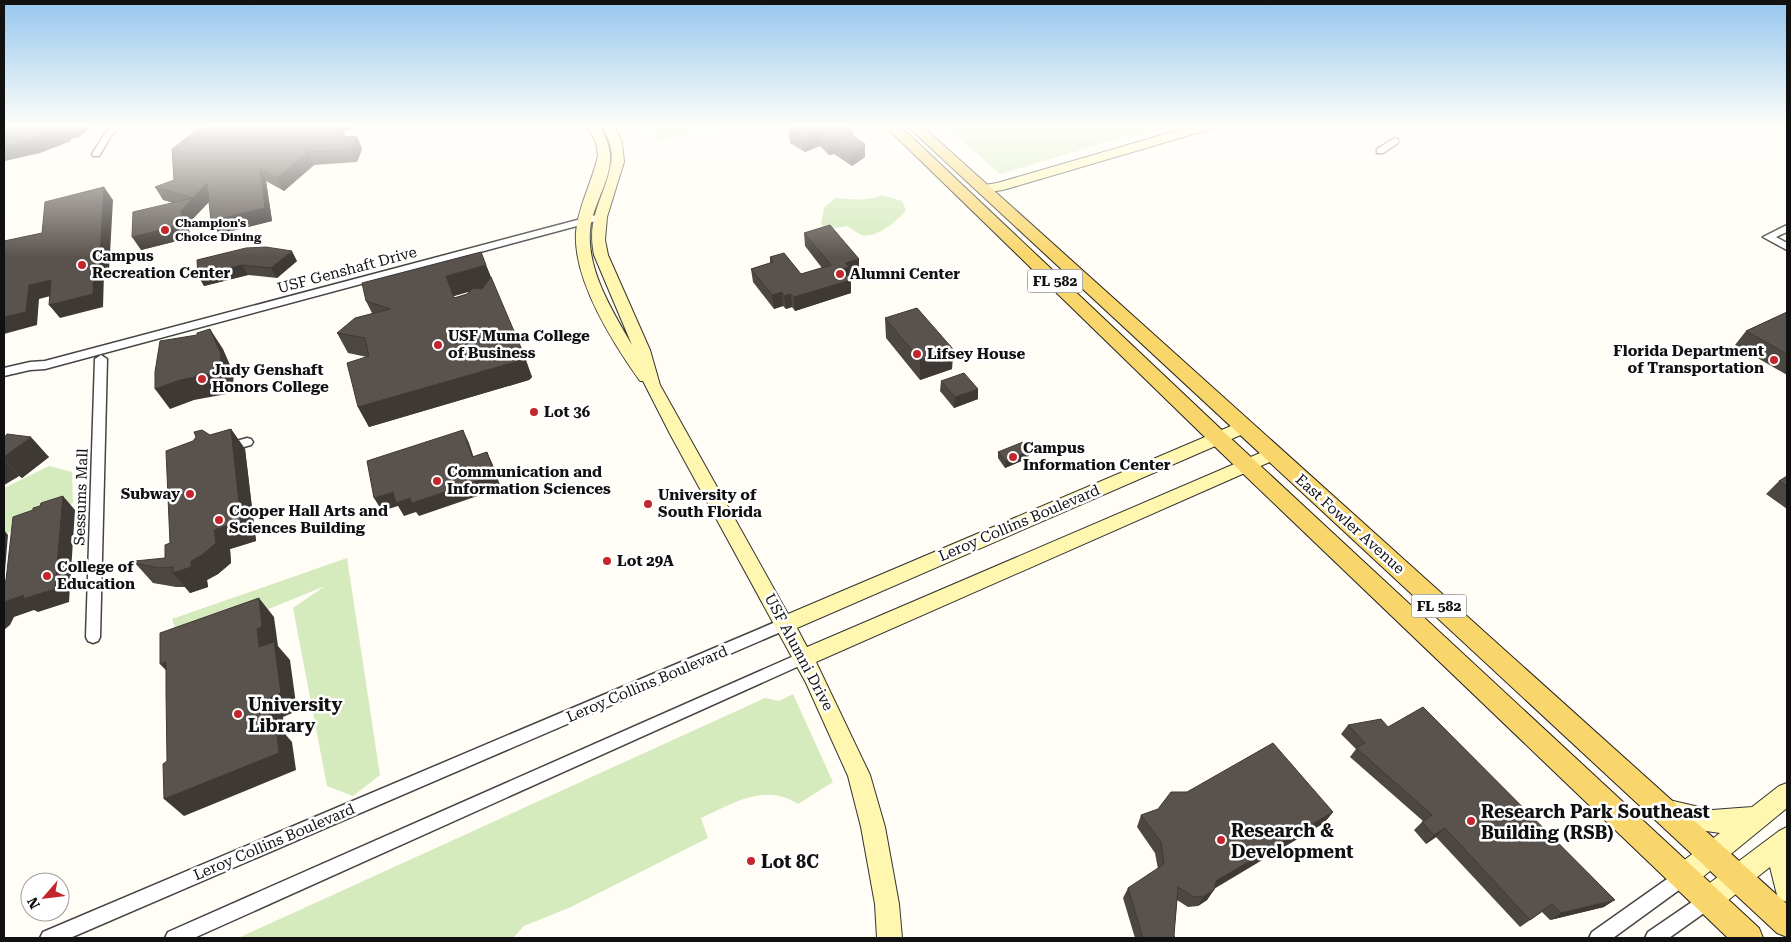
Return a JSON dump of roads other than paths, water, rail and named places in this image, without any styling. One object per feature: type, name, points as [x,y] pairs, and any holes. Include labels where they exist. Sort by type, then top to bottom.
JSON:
[{"type":"main road","name":"East Fowler Avenue","points":[[937,169],[1218,438],[1749,938]]},
{"type":"main road","points":[[946,169],[969,188],[983,189]]},
{"type":"main road","name":"East Fowler Avenue","points":[[961,169],[1787,924]]},
{"type":"main road","points":[[966,197],[980,200],[1036,247],[1058,258]]},
{"type":"street","name":"USF Alumni Drive","points":[[593,216],[601,169]]},
{"type":"street","name":"USF Alumni Drive","points":[[615,169],[583,238],[587,259],[602,304],[629,355],[652,385],[785,624],[834,718],[859,775],[873,827],[887,904],[890,938]]},
{"type":"street","points":[[983,189],[998,187],[1063,169]]},
{"type":"street","name":"USF Genshaft Drive","points":[[4,372],[30,366],[44,359],[101,351],[593,216]]},
{"type":"street","points":[[1787,228],[1768,237],[1787,247]]},
{"type":"street","name":"Sessums Mall","points":[[93,636],[101,351]]},
{"type":"street","name":"Leroy Collins Boulevard","points":[[49,938],[1244,427]]},
{"type":"street","points":[[224,449],[247,442]]},
{"type":"street","points":[[174,938],[803,658],[1274,454]]},
{"type":"street","points":[[1598,938],[1712,855],[1754,818],[1787,794]]},
{"type":"street","points":[[1661,808],[1710,822],[1724,823],[1754,818]]},
{"type":"street","points":[[1654,938],[1787,840]]},
{"type":"street","points":[[1787,840],[1781,865],[1787,890]]},
{"type":"place","name":"Champion's Choice Dining","points":[[165,230]]},
{"type":"place","name":"Campus Recreation Center","points":[[82,265]]},
{"type":"place","name":"Alumni Center","points":[[840,274]]},
{"type":"place","name":"USF Muma College of Business","points":[[438,345]]},
{"type":"place","name":"Lifsey House","points":[[917,354]]},
{"type":"place","name":"Florida Department of Transportation","points":[[1774,360]]},
{"type":"place","name":"Judy Genshaft Honors College","points":[[202,379]]},
{"type":"place","name":"Lot 36","points":[[534,412]]},
{"type":"place","name":"Campus Information Center","points":[[1013,457]]},
{"type":"place","name":"Communication and Information Sciences","points":[[437,481]]},
{"type":"place","name":"Subway","points":[[190,494]]},
{"type":"place","name":"University of South Florida","points":[[648,504]]},
{"type":"place","name":"Cooper Hall Arts and Sciences Building","points":[[219,520]]},
{"type":"place","name":"Lot 29A","points":[[607,561]]},
{"type":"place","name":"College of Education","points":[[47,576]]},
{"type":"place","name":"University Library","points":[[238,714]]},
{"type":"place","name":"Research Park Southeast Building (RSB)","points":[[1471,821]]},
{"type":"place","name":"Research & Development","points":[[1221,840]]},
{"type":"place","name":"Lot 8C","points":[[751,861]]}]
